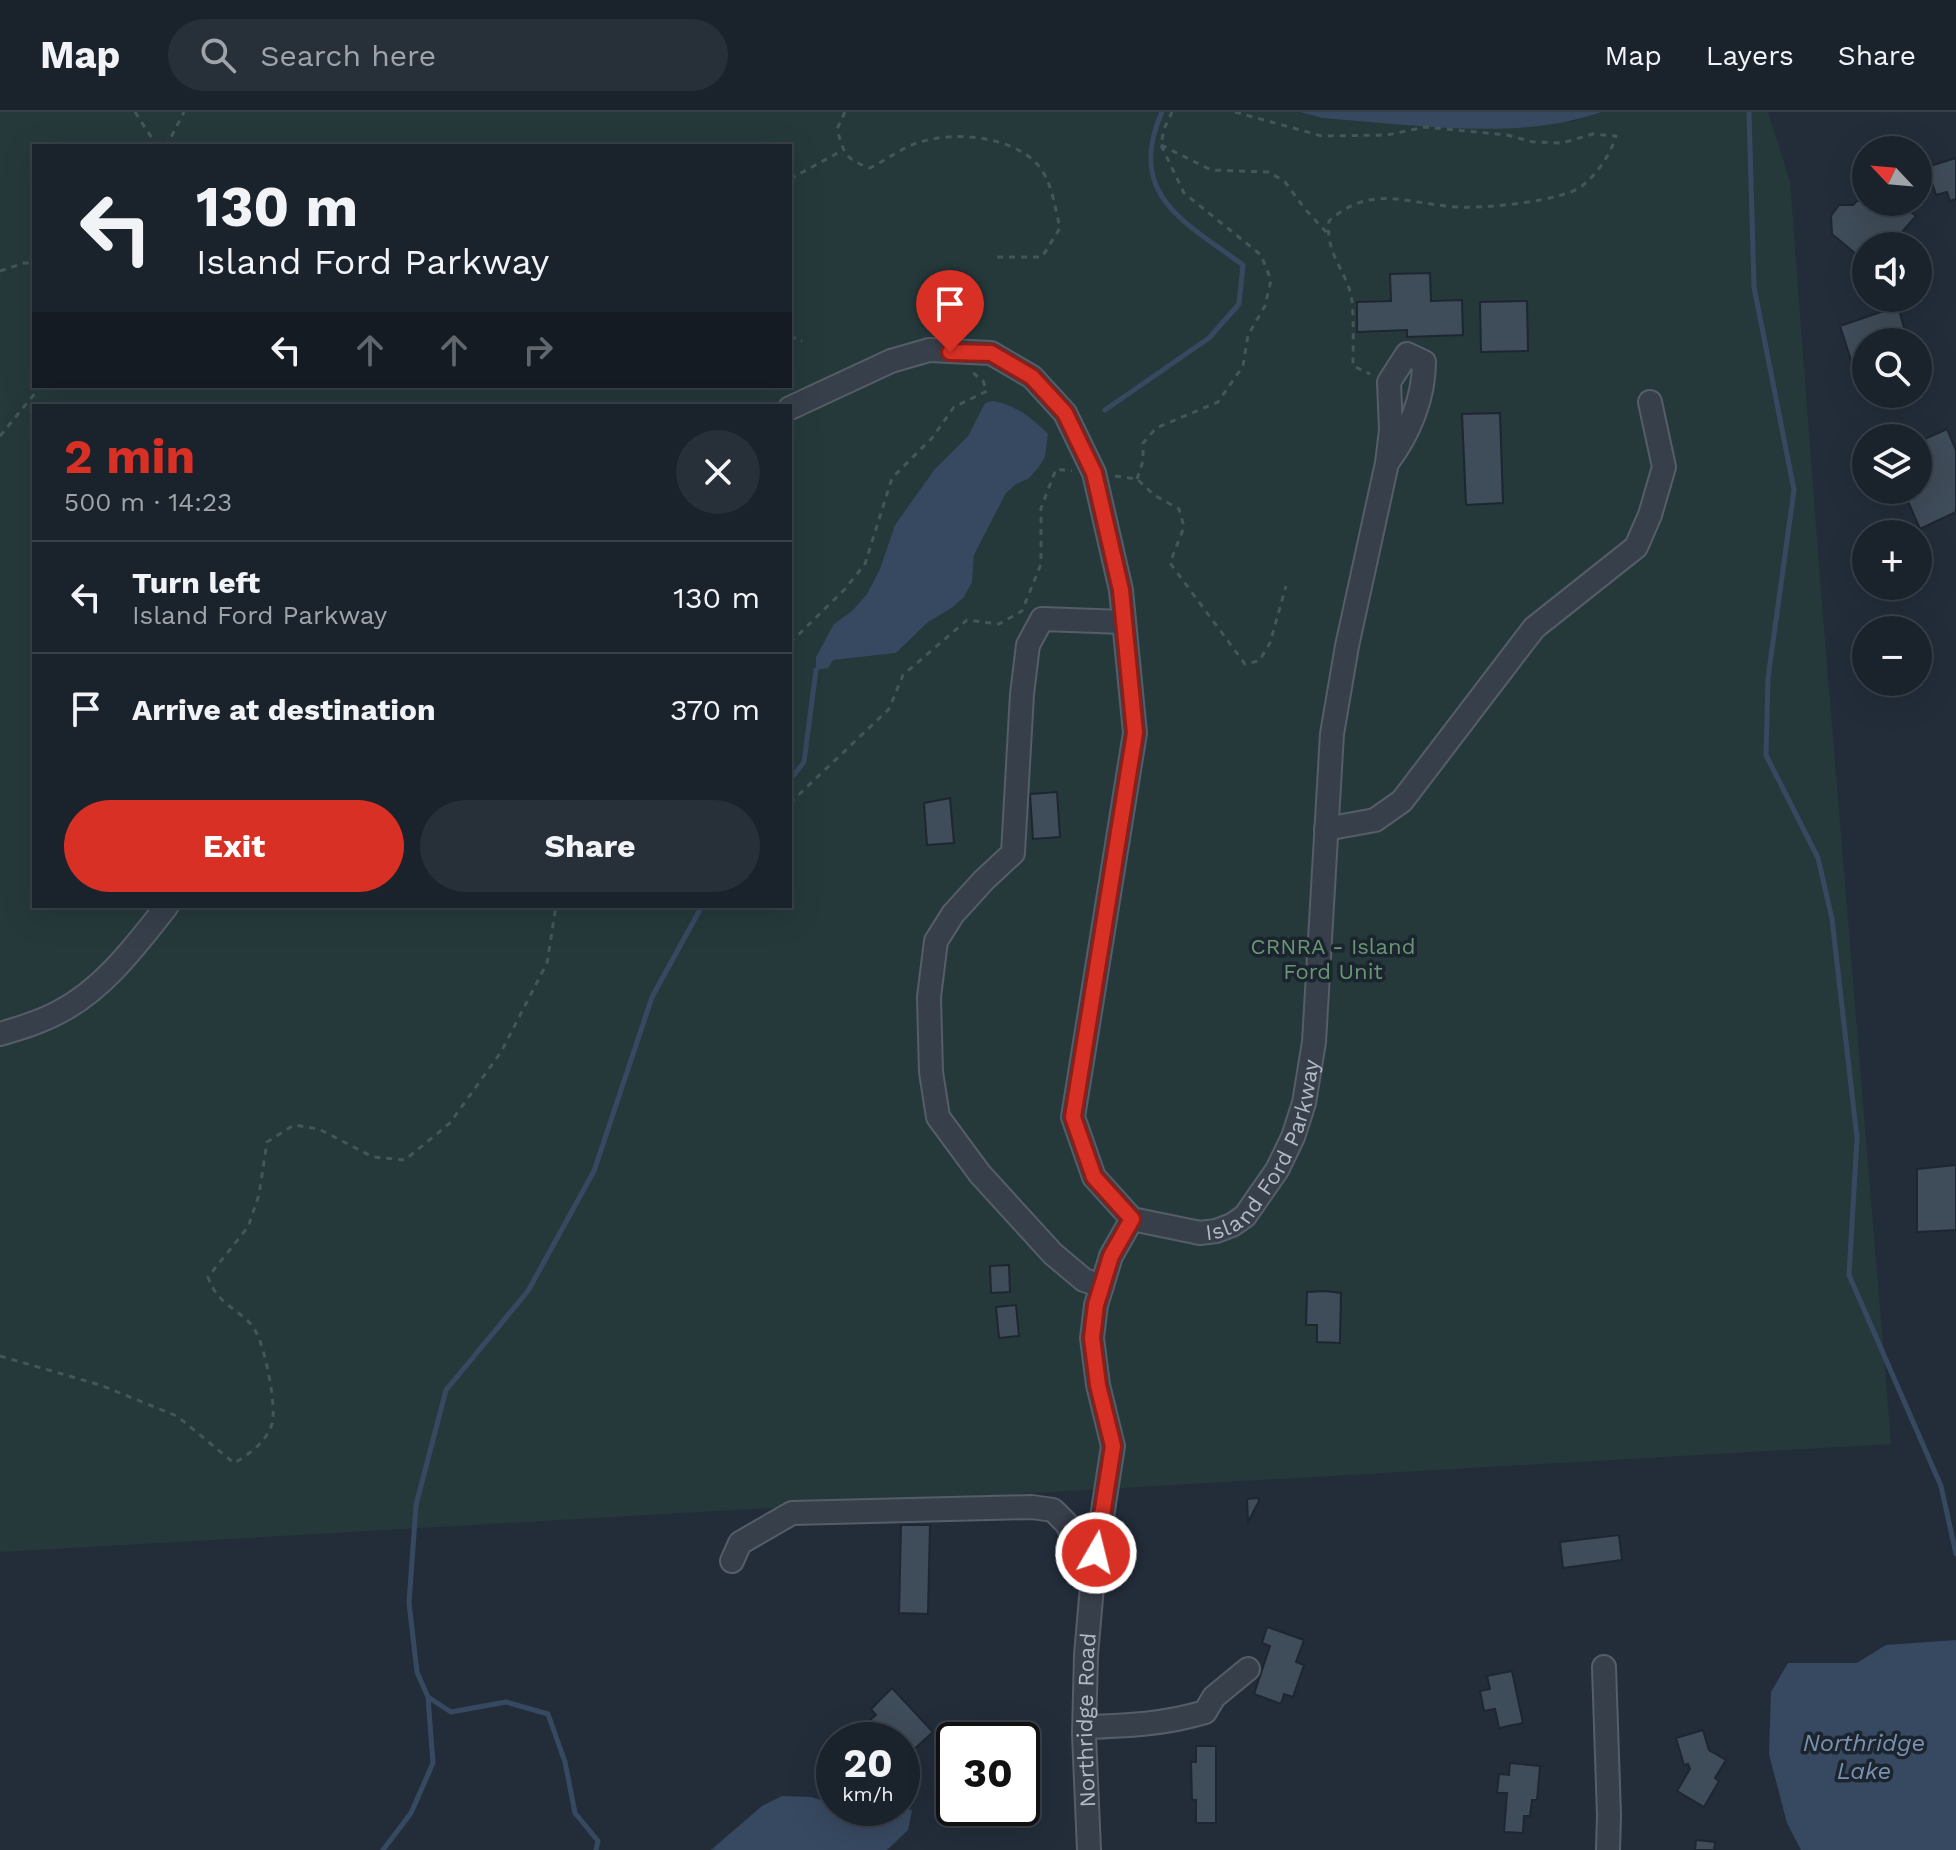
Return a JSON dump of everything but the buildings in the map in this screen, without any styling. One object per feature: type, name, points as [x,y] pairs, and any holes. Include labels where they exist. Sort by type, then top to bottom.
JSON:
[{"type":"street","points":[[792,407],[891,361],[929,350],[991,353],[1032,377],[1065,413],[1094,473],[1121,590],[1135,733],[1073,1117],[1094,1177],[1132,1219]]},
{"type":"street","points":[[1407,354],[1424,362],[1424,386],[1401,445],[1386,468],[1391,430],[1389,382],[1407,354]]},
{"type":"street","points":[[1326,829],[1375,820],[1402,801],[1534,628],[1636,547],[1650,515],[1664,467],[1650,402]]},
{"type":"street","name":"Island Ford Parkway","points":[[1132,1219],[1200,1233],[1232,1225],[1245,1216],[1277,1170],[1293,1137],[1311,1073],[1332,734],[1347,646],[1386,468]]},
{"type":"street","points":[[1102,1286],[1084,1280],[1053,1254],[980,1174],[938,1117],[931,1072],[929,997],[936,941],[953,914],[1013,853],[1022,694],[1028,645],[1034,630],[1042,619],[1124,622]]},
{"type":"street","points":[[0,1034],[61,1012],[91,990],[118,965],[165,908]]},
{"type":"street","name":"Northridge Road","points":[[1089,1850],[1086,1655],[1093,1575],[1113,1446],[1098,1385],[1092,1338],[1111,1256],[1132,1219]]},
{"type":"street","points":[[732,1561],[740,1543],[792,1513],[1032,1507],[1053,1510],[1067,1524],[1093,1575]]},
{"type":"street","points":[[1604,1667],[1608,1850]]},
{"type":"street","points":[[1085,1727],[1130,1726],[1205,1712],[1214,1697],[1248,1669]]},
{"type":"path","points":[[135,112],[157,144]]},
{"type":"path","points":[[168,144],[184,112]]},
{"type":"path","points":[[845,112],[837,129],[843,149],[851,162],[870,168],[918,142],[967,138],[1013,146],[1039,165],[1050,189],[1060,228],[1042,257],[993,257]]},
{"type":"path","points":[[1137,479],[1143,461],[1143,443],[1156,428],[1218,402],[1243,366],[1248,335],[1265,306],[1271,280],[1261,255],[1184,193],[1161,145],[1172,112]]},
{"type":"path","points":[[1235,112],[1322,136],[1387,135],[1425,127],[1507,135],[1533,142],[1562,143],[1593,134],[1616,136],[1610,155],[1581,188],[1535,201],[1485,208],[1454,207],[1395,197],[1355,203],[1329,221],[1331,252],[1352,298],[1353,366],[1389,382]]},
{"type":"path","points":[[1161,145],[1211,170],[1269,172],[1285,182],[1328,234]]},
{"type":"path","points":[[792,178],[843,149]]},
{"type":"path","points":[[0,271],[32,263]]},
{"type":"path","points":[[792,641],[845,589],[865,564],[892,478],[932,438],[954,407],[987,391],[983,381],[970,370],[971,335],[939,297]]},
{"type":"path","points":[[792,337],[802,341]]},
{"type":"path","points":[[0,436],[39,388]]},
{"type":"path","points":[[792,801],[889,709],[903,675],[967,620],[999,624],[1022,611],[1041,564],[1041,508],[1056,469],[1137,479],[1154,495],[1179,509],[1184,527],[1170,563],[1245,664],[1259,661],[1270,643],[1286,586]]},
{"type":"path","points":[[0,1356],[100,1385],[177,1416],[234,1463],[254,1452],[272,1423],[271,1383],[256,1330],[213,1293],[208,1277],[248,1227],[259,1195],[267,1142],[294,1125],[319,1129],[373,1157],[405,1160],[450,1123],[501,1052],[547,963],[556,908]]},
{"type":"green space","name":"CRNRA - Island Ford Unit","points":[[0,112],[1300,112],[1322,118],[1572,122],[1602,112],[1768,112],[1790,182],[1891,1444],[0,1552]],"holes":[[[985,403],[1048,434],[1045,457],[1028,479],[1006,493],[974,555],[972,582],[953,607],[927,623],[896,653],[832,660],[834,624],[852,611],[867,594],[880,569],[895,525],[934,470],[968,436]]]},
{"type":"water","points":[[1300,112],[1602,112],[1569,121],[1499,129],[1391,124],[1322,118]]},
{"type":"water","points":[[993,401],[1023,413],[1048,434],[1045,457],[1028,479],[1006,493],[974,555],[972,582],[964,597],[927,623],[896,653],[833,660],[828,668],[816,670],[816,657],[834,624],[852,611],[867,594],[880,569],[895,525],[934,470],[968,436],[985,403]]},
{"type":"water","name":"Northridge Lake","points":[[1956,1640],[1956,1850],[1801,1850],[1787,1823],[1769,1754],[1771,1692],[1788,1663],[1857,1663],[1886,1645]]},
{"type":"water","points":[[782,1796],[811,1797],[816,1799],[816,1826],[909,1826],[887,1850],[711,1850],[762,1806]]},
{"type":"waterway","points":[[1105,410],[1209,338],[1239,304],[1243,265],[1182,220],[1156,186],[1151,165],[1152,141],[1162,112]]},
{"type":"waterway","points":[[1749,112],[1754,287],[1794,490],[1768,678],[1766,755],[1818,858],[1832,919],[1857,1138],[1849,1275],[1941,1486],[1956,1554]]},
{"type":"waterway","points":[[792,777],[804,762],[816,670]]},
{"type":"waterway","points":[[596,1850],[598,1841],[575,1813],[565,1762],[548,1714],[506,1702],[451,1712],[428,1697],[417,1672],[409,1603],[416,1505],[446,1390],[528,1291],[594,1171],[652,997],[701,908]]},
{"type":"waterway","points":[[383,1850],[411,1813],[433,1763],[428,1697]]},
{"type":"route","points":[[950,352],[991,353],[1032,377],[1065,413],[1094,473],[1121,590],[1135,733],[1073,1117],[1094,1177],[1132,1219],[1111,1256],[1096,1305],[1092,1338],[1098,1385],[1113,1446],[1096,1553]]}]
